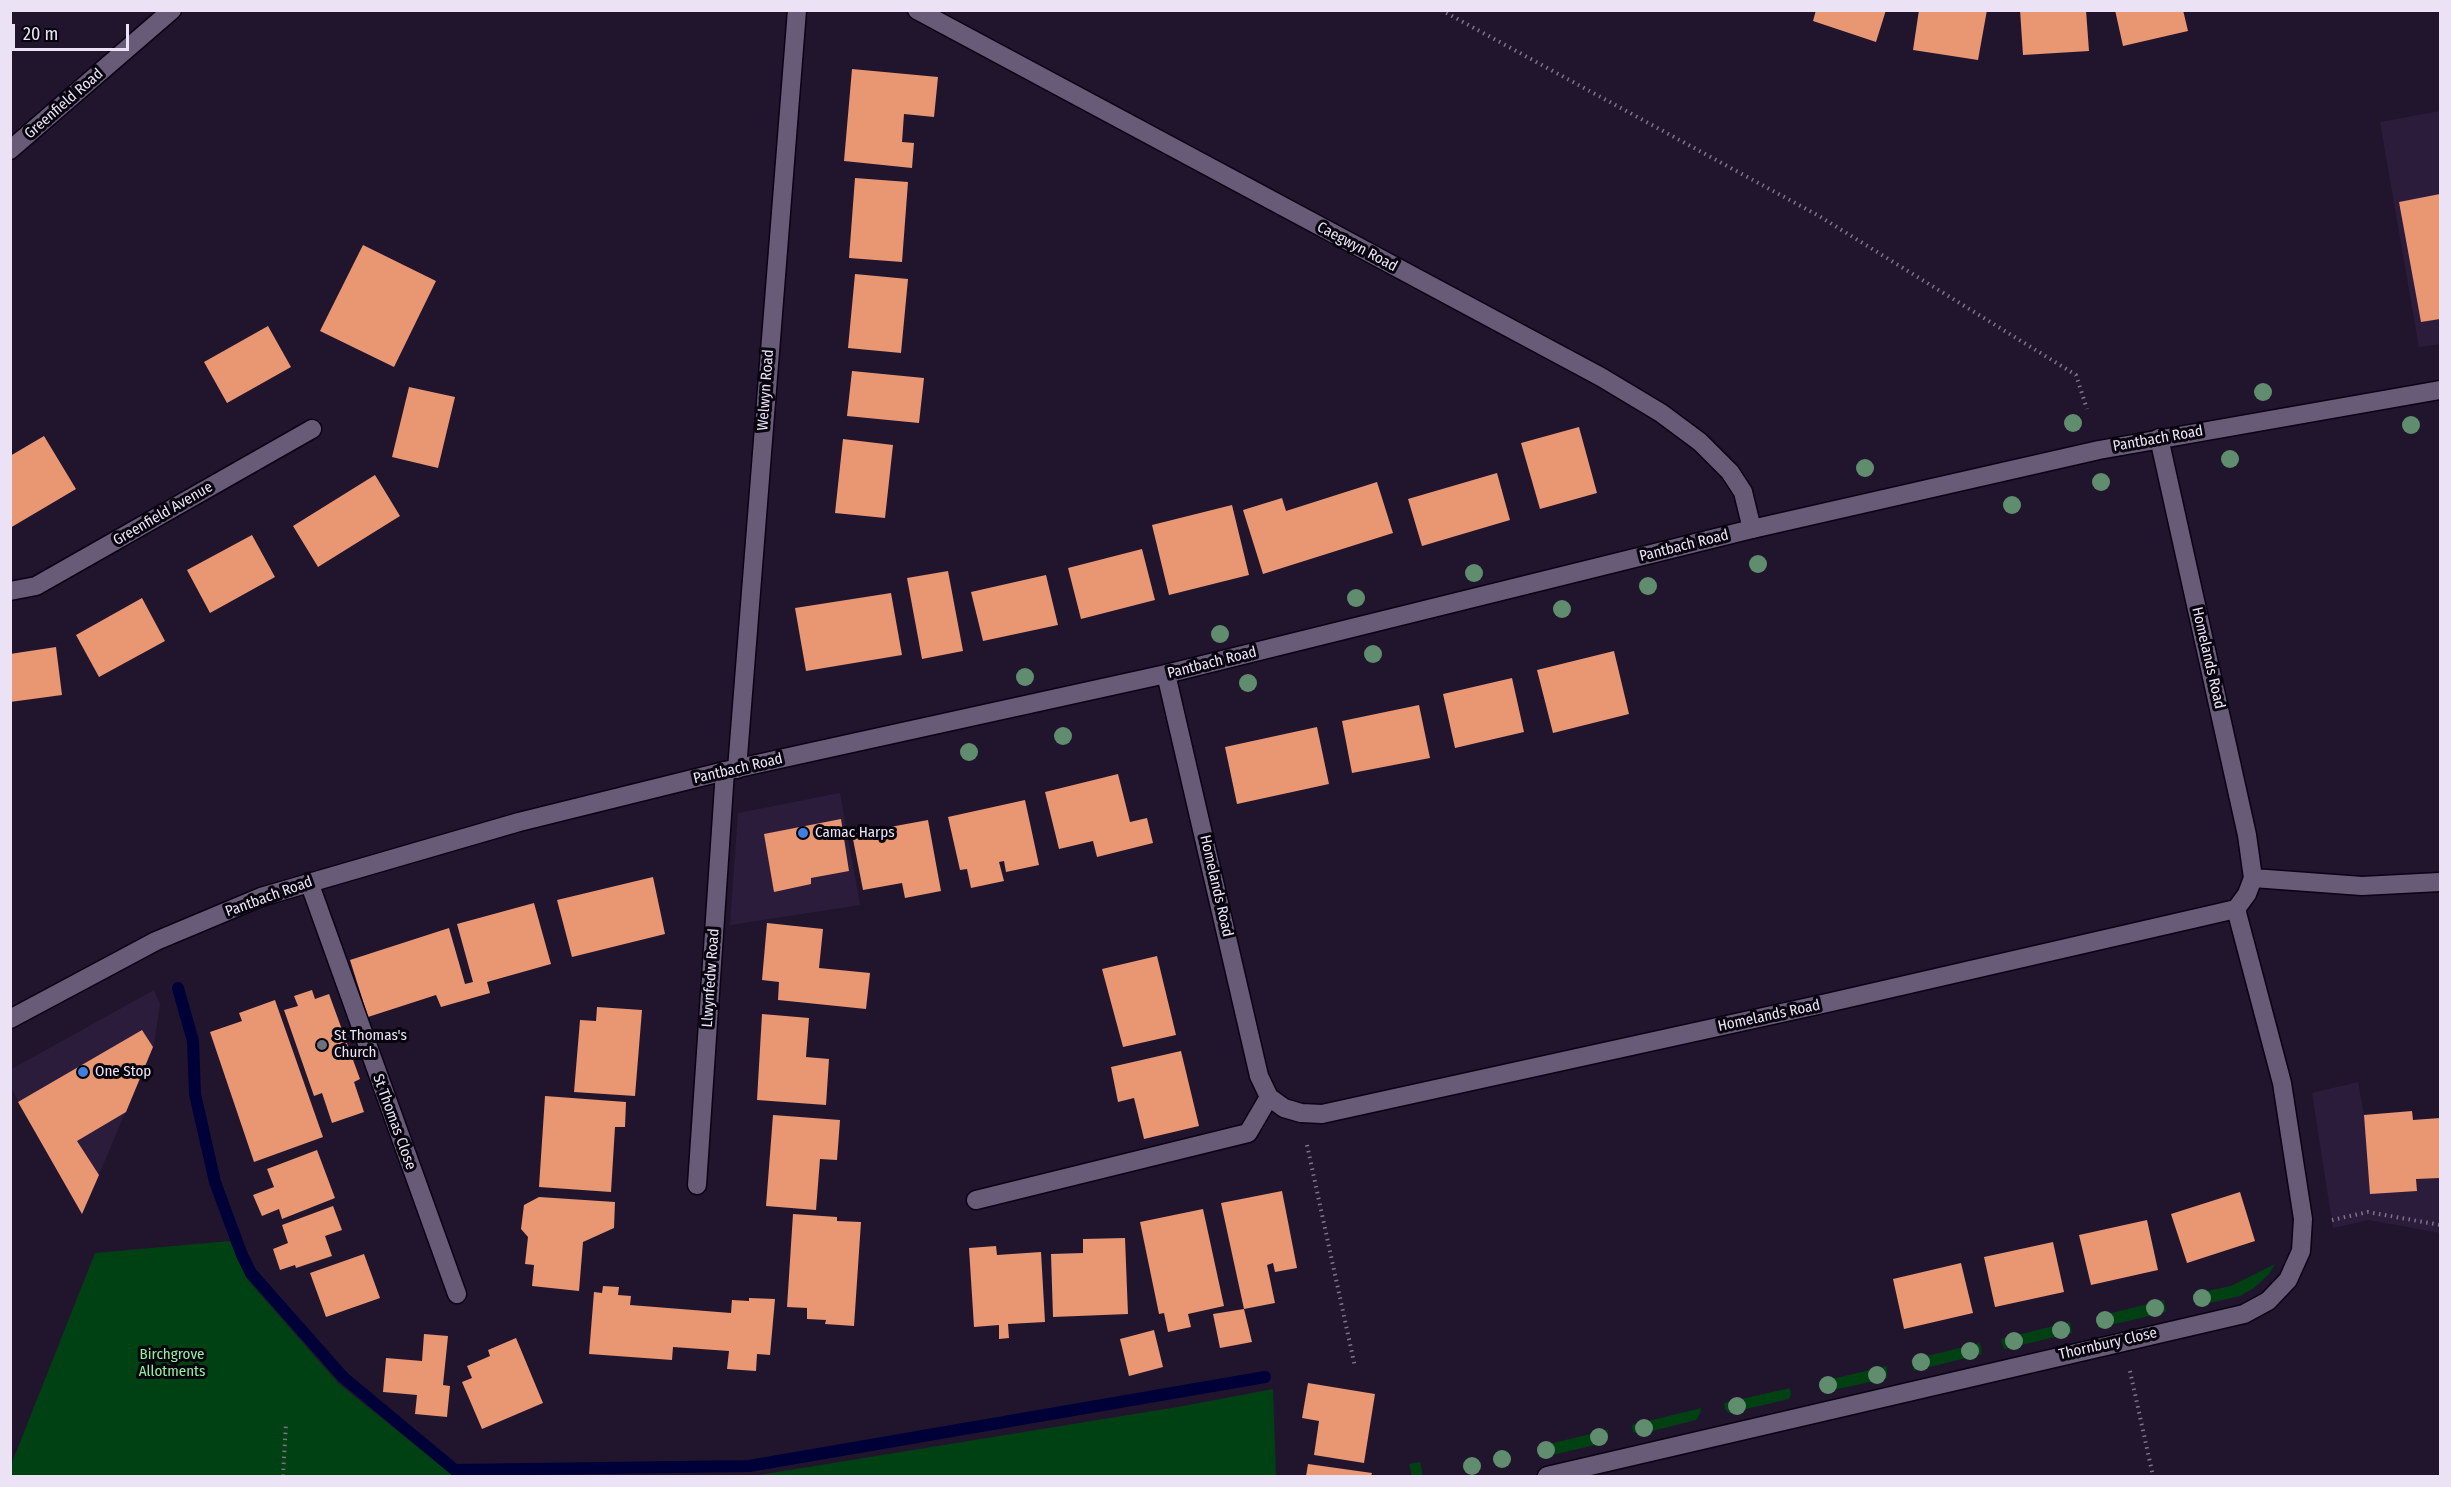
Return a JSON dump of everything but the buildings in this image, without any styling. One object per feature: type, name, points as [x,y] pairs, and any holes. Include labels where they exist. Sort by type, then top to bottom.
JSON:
[{"type":"street","name":"Greenfield Road","points":[[10,150],[172,10]]},
{"type":"street","name":"Welwyn Road","points":[[731,770],[797,10]]},
{"type":"street","name":"Caegwyn Road","points":[[917,10],[1580,366],[1661,413],[1700,442],[1730,472],[1743,492],[1752,530]]},
{"type":"street","name":"Pantbach Road","points":[[10,1019],[156,941],[261,897],[519,822],[731,770],[1166,674],[1752,530],[2159,438],[2440,390]]},
{"type":"street","name":"Greenfield Avenue","points":[[10,591],[36,586],[312,429]]},
{"type":"street","name":"Homelands Road","points":[[2159,438],[2247,835],[2253,878]]},
{"type":"street","name":"Homelands Road","points":[[1166,674],[1259,1076],[1269,1097],[1284,1108],[1301,1113],[1322,1113],[1827,1003],[2236,909]]},
{"type":"street","name":"Llwynfedw Road","points":[[697,1185],[731,770]]},
{"type":"street","points":[[2236,909],[2247,894],[2253,878],[2362,886],[2440,882]]},
{"type":"street","name":"St Thomas Close","points":[[309,882],[457,1294]]},
{"type":"street","name":"Thornbury Close","points":[[1547,1476],[2244,1314],[2268,1301],[2288,1281],[2301,1251],[2303,1219],[2282,1083],[2236,909]]},
{"type":"street","points":[[976,1200],[1248,1134],[1269,1097]]},
{"type":"path","points":[[1442,10],[1839,228],[2076,375],[2087,409]]},
{"type":"path","points":[[1307,1145],[1355,1367]]},
{"type":"path","points":[[2326,1221],[2368,1212],[2440,1225]]},
{"type":"path","points":[[2128,1365],[2153,1476]]},
{"type":"path","points":[[283,1476],[286,1423]]},
{"type":"shaded area","points":[[2440,111],[2440,344],[2419,347],[2380,122]]},
{"type":"shaded area","points":[[840,793],[860,905],[730,925],[738,813]]},
{"type":"shaded area","points":[[154,990],[160,1004],[154,1045],[82,1214],[11,1088],[10,1070]]},
{"type":"shaded area","points":[[2358,1082],[2364,1115],[2412,1111],[2413,1120],[2440,1118],[2440,1233],[2369,1220],[2333,1228],[2312,1093]]},
{"type":"green space","name":"Birchgrove Allotments","points":[[230,1241],[247,1279],[338,1383],[451,1474],[653,1476],[11,1476],[11,1465],[95,1253]]},
{"type":"green space","points":[[2275,1264],[2269,1274],[2254,1288],[2240,1296],[2196,1306],[2193,1294],[2231,1286]]},
{"type":"green space","points":[[2164,1300],[2166,1312],[2098,1328],[2096,1317]]},
{"type":"green space","points":[[2070,1322],[2072,1333],[2004,1349],[2001,1339]]},
{"type":"green space","points":[[1980,1343],[1982,1354],[1914,1371],[1911,1360]]},
{"type":"green space","points":[[1887,1366],[1887,1378],[1825,1392],[1820,1389],[1819,1382]]},
{"type":"green space","points":[[1790,1388],[1789,1399],[1729,1413],[1725,1409],[1724,1403]]},
{"type":"green space","points":[[1273,1389],[1276,1476],[753,1476],[1178,1407]]},
{"type":"green space","points":[[1701,1408],[1696,1420],[1640,1434],[1633,1432],[1632,1425]]},
{"type":"green space","points":[[1608,1430],[1607,1442],[1548,1456],[1541,1453],[1540,1446]]},
{"type":"green space","points":[[1420,1462],[1423,1476],[1412,1476],[1409,1464]]},
{"type":"waterway","points":[[178,988],[193,1041],[195,1094],[215,1182],[251,1273],[343,1377],[455,1470],[749,1466],[1265,1377]]},
{"type":"place","name":"Camac Harps","points":[[803,833]]},
{"type":"place","name":"St Thomas's Church","points":[[322,1045]]},
{"type":"place","name":"One Stop","points":[[83,1072]]}]
